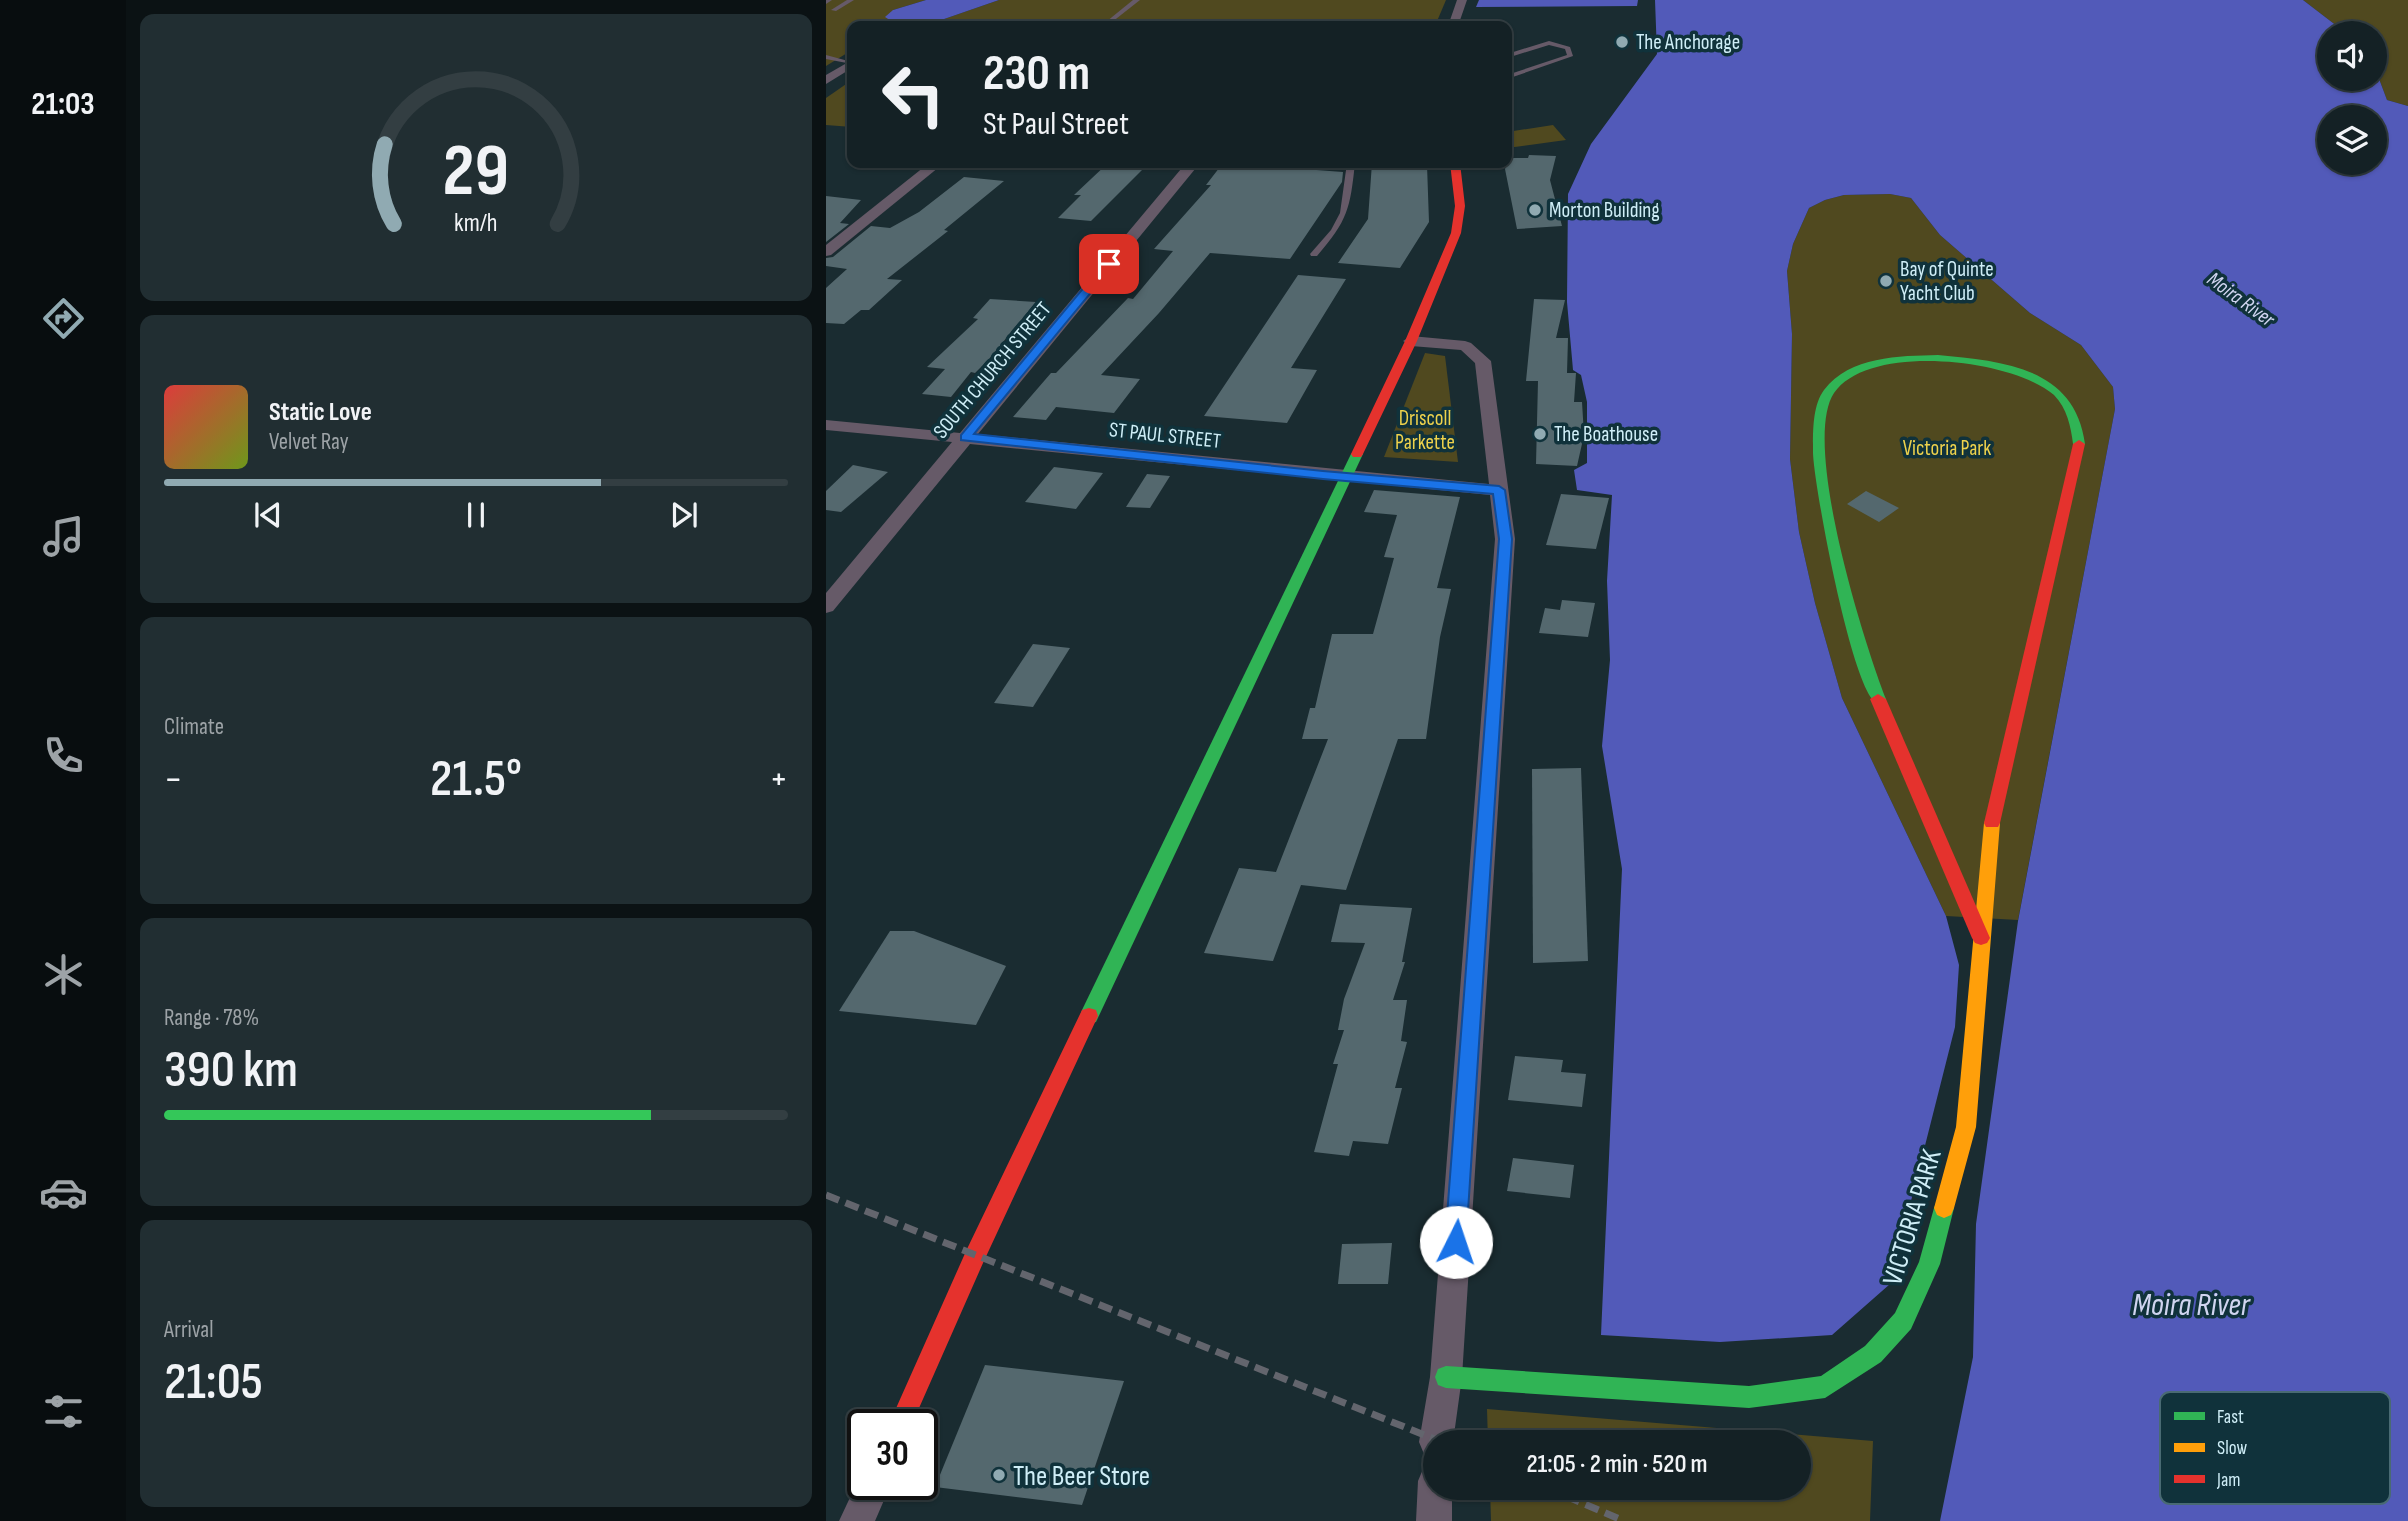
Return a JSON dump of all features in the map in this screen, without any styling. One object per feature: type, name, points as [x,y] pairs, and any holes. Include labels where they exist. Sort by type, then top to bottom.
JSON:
[{"type":"street","points":[[1455,21],[1462,0]]},
{"type":"street","points":[[826,80],[847,66]]},
{"type":"street","points":[[826,252],[931,168]]},
{"type":"street","name":"SOUTH CHURCH STREET","points":[[826,606],[1189,168]]},
{"type":"street","points":[[907,1409],[975,1256],[1411,341],[1456,233],[1460,206],[1456,168]]},
{"type":"street","points":[[1411,341],[1465,346],[1483,360],[1505,539],[1446,1377],[1438,1430]]},
{"type":"street","name":"VICTORIA PARK","points":[[1446,1377],[1749,1397],[1825,1387],[1872,1354],[1903,1321],[1929,1264],[1966,1127],[1981,939],[1989,838],[2079,447],[2076,417],[2054,389],[2030,376],[1996,366],[1940,359],[1900,359],[1866,365],[1840,375],[1826,393],[1818,446],[1825,518],[1872,681],[1981,939]]},
{"type":"street","name":"ST PAUL STREET","points":[[826,425],[1499,490]]},
{"type":"street","points":[[857,1521],[867,1500]]},
{"type":"street","points":[[1434,1521],[1435,1500]]},
{"type":"lane","points":[[834,10],[851,0]]},
{"type":"lane","points":[[1110,21],[1137,0]]},
{"type":"lane","points":[[1512,54],[1549,43],[1568,48],[1570,56],[1512,75]]},
{"type":"lane","points":[[826,57],[847,62]]},
{"type":"lane","points":[[1314,254],[1338,228],[1345,216],[1350,168]]},
{"type":"green space","points":[[826,0],[926,0],[893,10],[897,21],[847,21],[847,53],[826,66]]},
{"type":"green space","points":[[999,0],[1446,0],[1437,21],[938,21]]},
{"type":"green space","points":[[2303,0],[2408,0],[2408,106],[2387,100],[2384,91],[2387,91],[2387,21],[2330,21]]},
{"type":"green space","points":[[847,83],[847,127],[826,125],[826,98]]},
{"type":"green space","points":[[1553,125],[1566,140],[1512,147],[1512,131]]},
{"type":"green space","name":"Victoria Park","points":[[1890,194],[1911,198],[1940,235],[2030,313],[2081,345],[2113,387],[2115,409],[2018,920],[1946,916],[1842,698],[1815,603],[1799,532],[1790,459],[1792,334],[1787,271],[1793,244],[1809,208],[1844,195]]},
{"type":"green space","name":"Driscoll Parkette","points":[[1425,353],[1445,356],[1458,462],[1384,457]]},
{"type":"green space","points":[[1487,1409],[1740,1430],[1488,1430]]},
{"type":"green space","points":[[1811,1436],[1873,1441],[1870,1521],[1491,1521],[1490,1500],[1811,1500]]},
{"type":"water","points":[[926,0],[999,0],[938,21],[891,21],[885,17],[893,10]]},
{"type":"water","points":[[1479,0],[1638,0],[1637,6],[1476,7]]},
{"type":"water","name":"Moira River","points":[[1655,0],[2303,0],[2330,21],[2317,21],[2317,91],[2384,91],[2387,100],[2408,106],[2408,1521],[1940,1521],[1973,1357],[1976,1224],[2018,921],[2115,409],[2113,387],[2081,345],[2030,313],[1940,235],[1911,198],[1890,194],[1844,195],[1809,208],[1793,244],[1787,271],[1792,334],[1790,459],[1799,532],[1815,603],[1842,698],[1946,916],[1959,965],[1955,1027],[1890,1284],[1832,1335],[1720,1342],[1601,1335],[1622,869],[1602,746],[1610,660],[1607,581],[1612,495],[1577,490],[1574,470],[1587,463],[1587,402],[1581,375],[1573,370],[1567,302],[1568,194],[1591,144],[1657,54]]},
{"type":"building","points":[[1529,155],[1556,156],[1550,180],[1562,226],[1517,229],[1505,169],[1512,168],[1512,158],[1528,158]]},
{"type":"building","points":[[1103,168],[1144,168],[1091,221],[1058,218],[1081,195],[1074,195]]},
{"type":"building","points":[[1219,168],[1290,168],[1343,172],[1342,182],[1290,259],[1210,253],[1101,375],[1140,379],[1114,413],[1056,407],[1046,420],[1013,417],[1051,373],[1056,373],[1128,298],[1133,299],[1173,251],[1154,249],[1211,185],[1206,185]]},
{"type":"building","points":[[1372,168],[1427,168],[1429,222],[1400,268],[1338,263],[1368,219]]},
{"type":"building","points":[[964,177],[1004,181],[944,230],[948,231],[887,279],[902,280],[869,310],[861,310],[844,324],[826,323],[826,288],[847,269],[826,266],[826,258],[833,257],[871,226],[890,228],[919,212]]},
{"type":"building","points":[[826,196],[861,200],[840,223],[849,224],[826,242]]},
{"type":"building","points":[[1298,275],[1346,279],[1291,368],[1317,370],[1287,423],[1204,416]]},
{"type":"building","points":[[990,299],[1036,302],[989,359],[975,373],[971,372],[951,397],[922,394],[945,369],[927,367],[978,319],[973,318]]},
{"type":"building","points":[[1534,299],[1565,300],[1556,338],[1568,338],[1567,373],[1576,373],[1574,402],[1582,402],[1584,435],[1577,466],[1536,464],[1538,381],[1526,381]]},
{"type":"building","points":[[853,465],[888,472],[841,512],[826,510],[826,491]]},
{"type":"building","points":[[1054,467],[1103,473],[1076,509],[1025,502]]},
{"type":"building","points":[[1147,474],[1170,476],[1150,508],[1126,507]]},
{"type":"building","points":[[1374,490],[1460,497],[1437,588],[1451,589],[1440,637],[1426,739],[1398,739],[1346,890],[1301,885],[1273,961],[1204,953],[1239,868],[1276,872],[1328,739],[1302,739],[1310,708],[1315,708],[1332,634],[1373,634],[1394,558],[1384,557],[1397,515],[1364,512]]},
{"type":"building","points":[[1866,491],[1899,508],[1879,522],[1847,504]]},
{"type":"building","points":[[1561,494],[1609,498],[1596,549],[1546,545]]},
{"type":"building","points":[[1562,600],[1595,603],[1588,637],[1539,633],[1545,608],[1560,610]]},
{"type":"building","points":[[1033,644],[1070,648],[1033,707],[994,703]]},
{"type":"building","points":[[1581,768],[1588,961],[1533,963],[1532,769]]},
{"type":"building","points":[[1340,904],[1412,908],[1402,962],[1405,962],[1393,1000],[1407,1000],[1401,1041],[1407,1042],[1395,1088],[1402,1088],[1388,1144],[1353,1141],[1349,1156],[1314,1152],[1338,1064],[1333,1064],[1344,1030],[1338,1030],[1344,999],[1365,943],[1331,942]]},
{"type":"building","points":[[890,931],[914,931],[1006,966],[976,1025],[839,1011]]},
{"type":"building","points":[[1515,1056],[1563,1060],[1561,1072],[1586,1074],[1582,1107],[1508,1100]]},
{"type":"building","points":[[1513,1158],[1574,1165],[1570,1198],[1507,1191]]},
{"type":"building","points":[[1392,1243],[1388,1284],[1338,1284],[1342,1244]]},
{"type":"building","points":[[985,1365],[1124,1381],[1082,1505],[938,1487],[938,1480]]},
{"type":"railway","points":[[826,1195],[1423,1434]]},
{"type":"railway","points":[[1575,1500],[1624,1521]]},
{"type":"traffic: fast","points":[[1878,699],[1844,591],[1824,498],[1820,419],[1828,393],[1845,376],[1871,365],[1903,359],[1938,358],[1974,362],[2007,369],[2035,379],[2056,391],[2073,415],[2079,444]]},
{"type":"traffic: fast","points":[[1089,1016],[1357,454]]},
{"type":"traffic: fast","points":[[1446,1377],[1749,1397],[1825,1387],[1873,1354],[1903,1321],[1929,1264],[1944,1208]]},
{"type":"traffic: slow","points":[[1944,1208],[1966,1127],[1992,823]]},
{"type":"traffic: jam","points":[[1357,454],[1411,341],[1456,233],[1460,206],[1456,168]]},
{"type":"traffic: jam","points":[[1992,823],[2079,444]]},
{"type":"traffic: jam","points":[[1878,699],[1981,938]]},
{"type":"traffic: jam","points":[[907,1409],[975,1256],[1089,1016]]},
{"type":"place","name":"The Anchorage","points":[[1622,42]]},
{"type":"place","name":"Morton Building","points":[[1535,210]]},
{"type":"place","name":"Bay of Quinte Yacht Club","points":[[1886,281]]},
{"type":"place","name":"The Boathouse","points":[[1540,434]]},
{"type":"place","name":"The Beer Store","points":[[999,1475]]},
{"type":"route","points":[[1109,264],[965,437],[1323,475],[1499,490],[1505,539],[1456,1242]]}]
